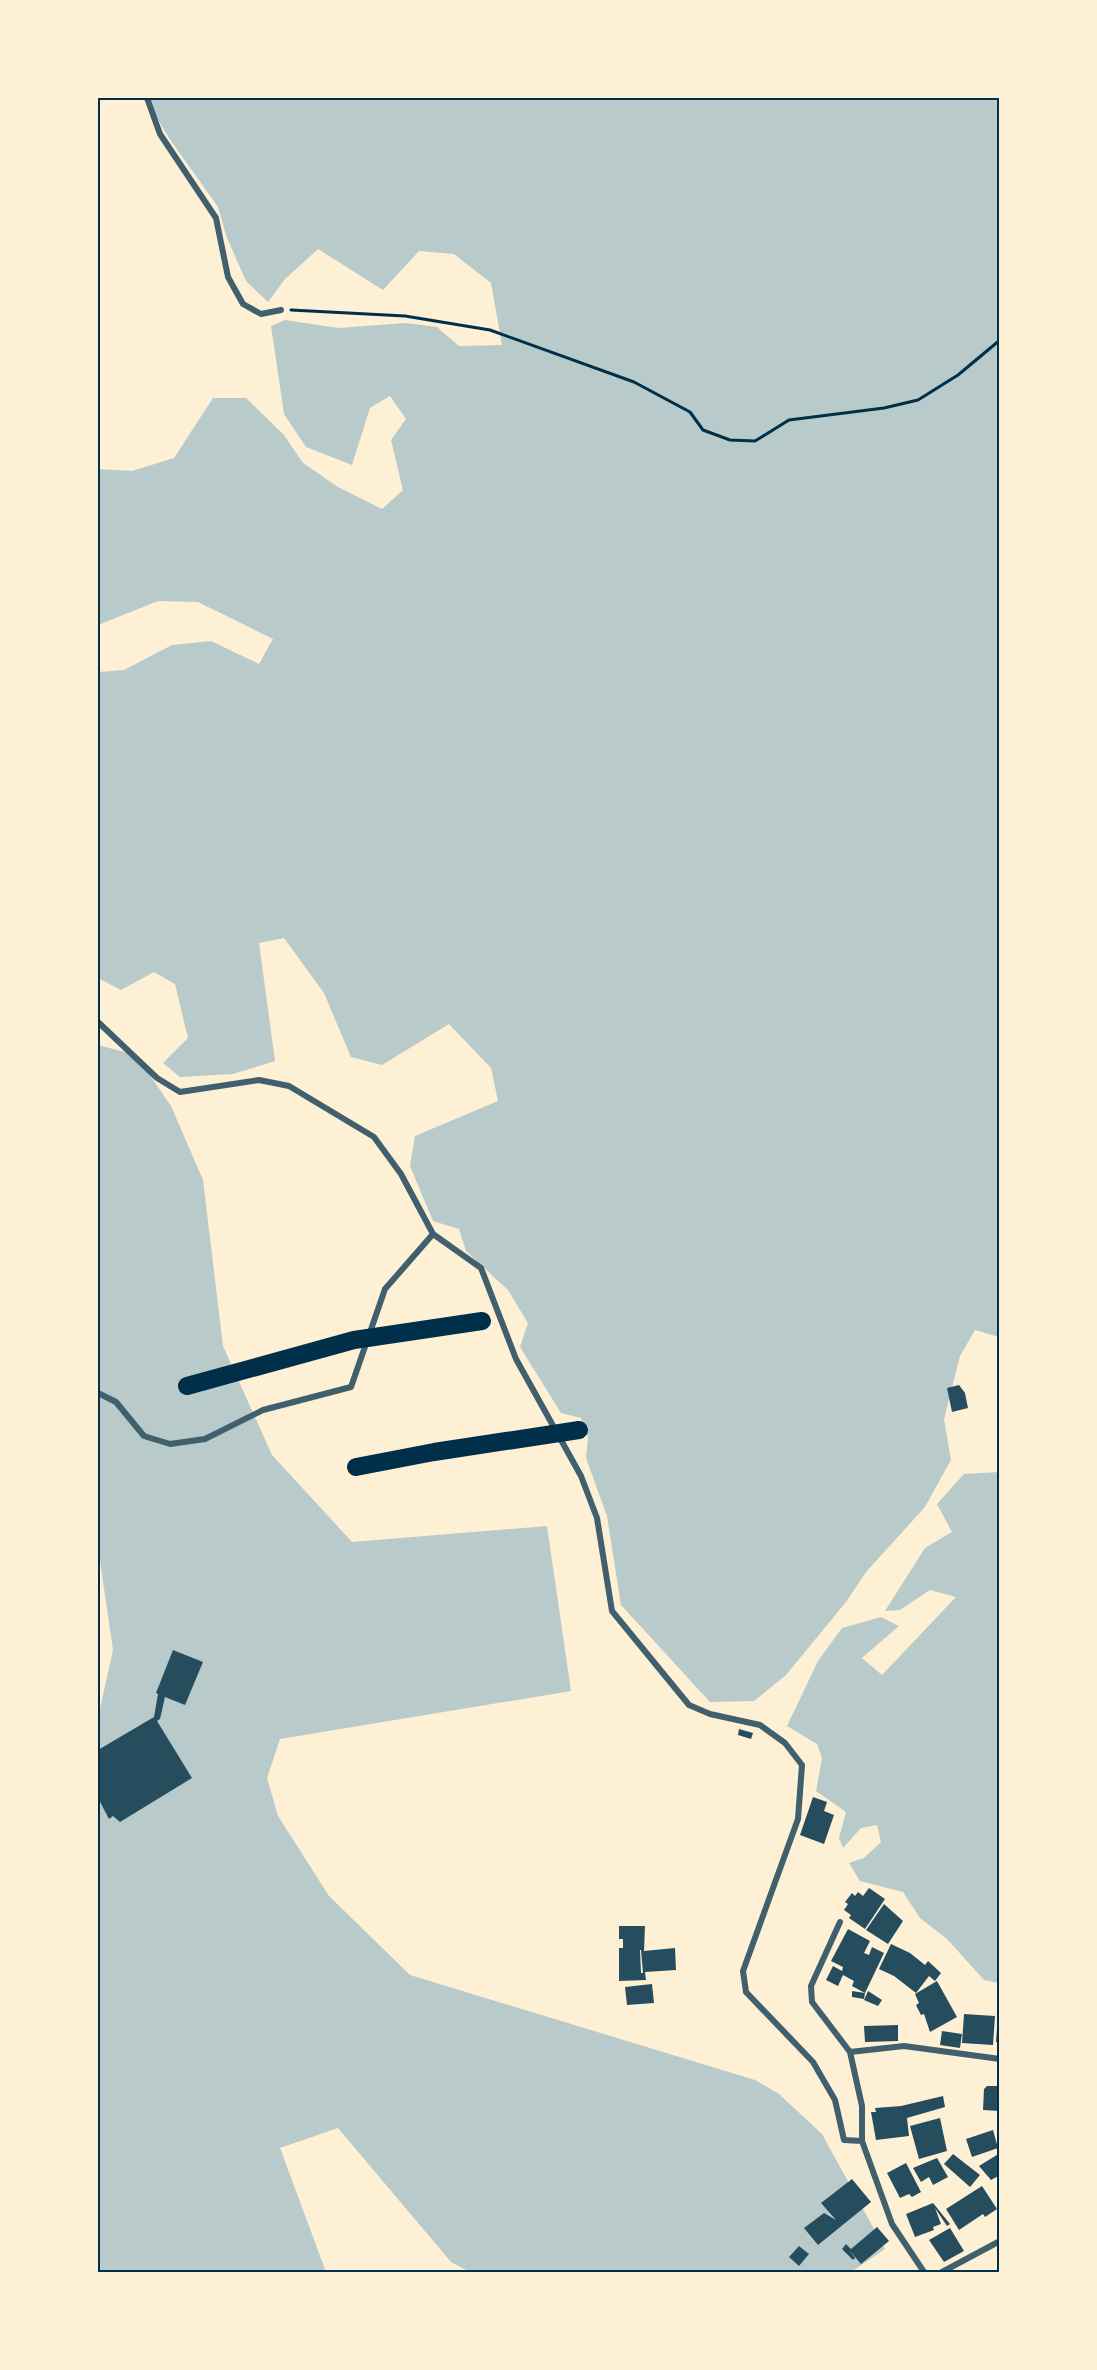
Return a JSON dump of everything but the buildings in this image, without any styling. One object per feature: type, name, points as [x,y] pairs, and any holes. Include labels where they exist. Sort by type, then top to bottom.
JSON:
[{"type":"highway","points":[[187,1386],[354,1340],[482,1322]]},
{"type":"highway","points":[[356,1467],[444,1450],[579,1430]]},
{"type":"street","points":[[147,98],[160,134],[216,218],[228,277],[243,304],[261,314],[281,310]]},
{"type":"street","points":[[98,1022],[157,1078],[180,1092],[259,1080],[289,1086],[374,1137],[402,1174],[433,1234],[481,1268],[516,1359],[581,1476],[597,1518],[612,1611],[689,1705],[710,1714],[760,1725],[785,1743],[802,1766],[798,1819],[743,1971],[746,1992],[813,2062],[834,2100],[844,2140],[862,2141]]},
{"type":"street","points":[[98,1394],[116,1402],[144,1436],[170,1444],[205,1439],[263,1410],[351,1387],[386,1289],[433,1234]]},
{"type":"street","points":[[840,1922],[811,1986],[812,2002],[850,2052],[862,2106],[862,2141],[892,2224],[924,2272]]},
{"type":"street","points":[[850,2052],[904,2046],[999,2059]]},
{"type":"street","points":[[942,2272],[999,2241]]},
{"type":"path","points":[[281,310],[324,309],[405,316],[490,330],[634,382],[690,412],[703,430],[730,440],[755,441],[789,420],[884,408],[918,400],[958,375],[999,340]]},
{"type":"shaded area","points":[[145,98],[999,98],[999,1337],[975,1330],[960,1356],[944,1419],[951,1460],[925,1507],[866,1572],[846,1602],[786,1675],[754,1701],[710,1702],[621,1605],[607,1516],[586,1458],[588,1437],[581,1418],[561,1413],[520,1347],[528,1323],[508,1290],[466,1251],[459,1229],[433,1221],[410,1166],[415,1136],[498,1101],[491,1068],[449,1024],[382,1065],[351,1057],[324,993],[284,938],[259,943],[275,1061],[233,1074],[180,1077],[163,1063],[188,1038],[175,984],[154,972],[121,990],[98,978],[98,672],[124,670],[172,645],[211,641],[259,664],[273,639],[198,602],[158,601],[98,625],[98,469],[132,471],[174,458],[213,398],[246,398],[284,435],[303,463],[338,487],[382,509],[403,490],[391,440],[406,419],[390,396],[370,408],[352,465],[306,447],[284,414],[271,326],[285,320],[338,328],[406,323],[437,327],[459,346],[502,345],[491,283],[454,254],[419,251],[383,290],[318,249],[285,279],[268,302],[246,281],[227,238],[218,207],[169,138]]},
{"type":"shaded area","points":[[98,1045],[136,1055],[171,1106],[203,1180],[223,1346],[272,1455],[352,1542],[547,1526],[571,1691],[280,1739],[267,1778],[278,1816],[329,1896],[410,1975],[755,2080],[779,2094],[822,2134],[885,2249],[851,2272],[470,2272],[451,2262],[338,2128],[280,2148],[326,2272],[98,2272],[98,1718],[113,1650],[98,1547]]},
{"type":"shaded area","points":[[1000,1472],[999,1983],[984,1980],[947,1939],[920,1918],[903,1892],[860,1881],[849,1863],[864,1858],[881,1842],[877,1825],[861,1828],[843,1848],[839,1838],[846,1812],[816,1791],[822,1758],[817,1744],[787,1726],[818,1661],[842,1628],[881,1617],[899,1626],[862,1658],[882,1675],[956,1597],[930,1590],[900,1610],[885,1611],[925,1548],[952,1532],[937,1504],[964,1474]]}]
